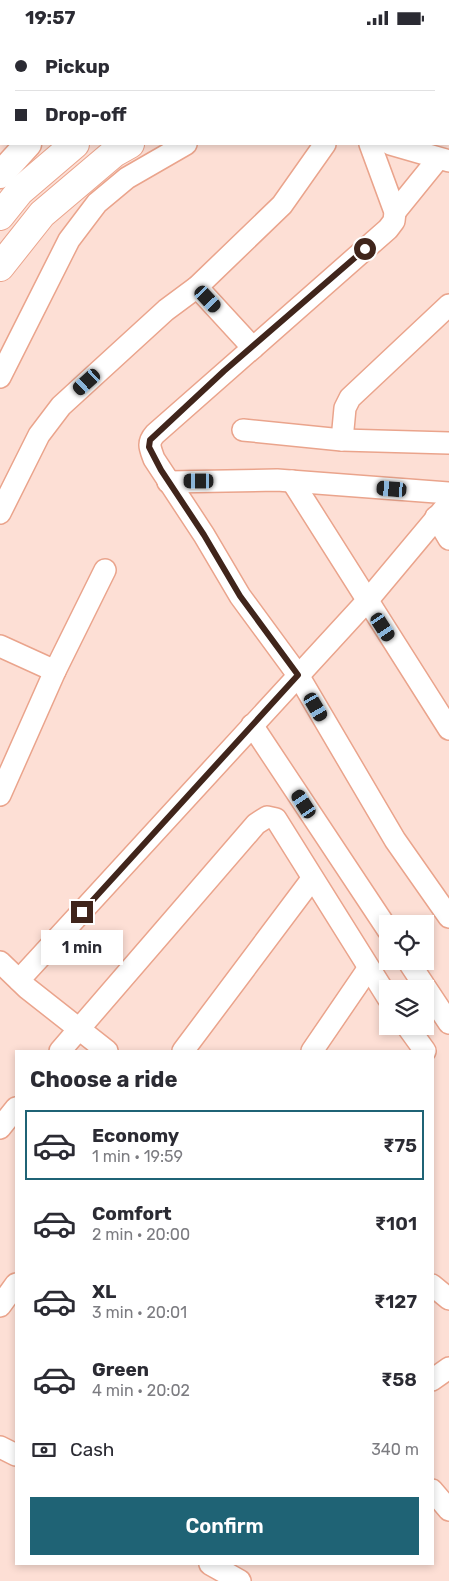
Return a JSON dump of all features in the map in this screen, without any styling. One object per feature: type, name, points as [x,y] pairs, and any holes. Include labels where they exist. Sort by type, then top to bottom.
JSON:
[{"type":"highway","points":[[0,216],[20,191],[74,145]]},
{"type":"highway","points":[[0,267],[42,213],[114,153],[128,145]]},
{"type":"main road","points":[[0,175],[27,145]]},
{"type":"street","points":[[0,377],[69,240],[97,203],[127,178],[184,145]]},
{"type":"street","points":[[0,513],[47,422],[61,406],[166,310],[197,287],[282,205],[324,145]]},
{"type":"street","points":[[370,145],[395,212],[394,221],[388,229],[150,440],[149,447],[154,459],[240,596],[298,675],[395,840],[448,915]]},
{"type":"street","points":[[393,145],[443,160],[395,212]]},
{"type":"street","points":[[197,287],[253,348]]},
{"type":"street","points":[[342,440],[345,408],[350,398],[449,305]]},
{"type":"street","points":[[243,430],[342,440],[449,443]]},
{"type":"street","points":[[168,481],[262,479],[449,493]]},
{"type":"street","points":[[292,481],[366,601],[449,729]]},
{"type":"street","points":[[19,980],[366,601],[442,510]]},
{"type":"street","points":[[442,510],[449,539]]},
{"type":"street","points":[[0,795],[55,671],[105,570]]},
{"type":"street","points":[[0,646],[55,671]]},
{"type":"street","points":[[252,725],[379,916]]},
{"type":"street","points":[[61,1050],[256,824],[267,817],[276,819],[379,985]]},
{"type":"street","points":[[184,1050],[312,879]]},
{"type":"street","points":[[0,962],[19,980],[106,1050]]},
{"type":"street","points":[[313,1050],[368,969]]},
{"type":"street","points":[[414,970],[449,1023]]},
{"type":"street","points":[[413,1035],[424,1050]]},
{"type":"street","points":[[0,1128],[15,1108]]},
{"type":"street","points":[[0,1306],[15,1284]]},
{"type":"street","points":[[434,1287],[449,1299]]},
{"type":"street","points":[[434,1379],[449,1368]]},
{"type":"street","points":[[0,1447],[15,1454]]},
{"type":"street","points":[[434,1492],[449,1510]]},
{"type":"street","points":[[212,1565],[240,1581]]},
{"type":"route","points":[[82,912],[298,675],[240,596],[204,535],[154,459],[149,447],[150,440],[224,371],[253,348],[365,249]]}]
